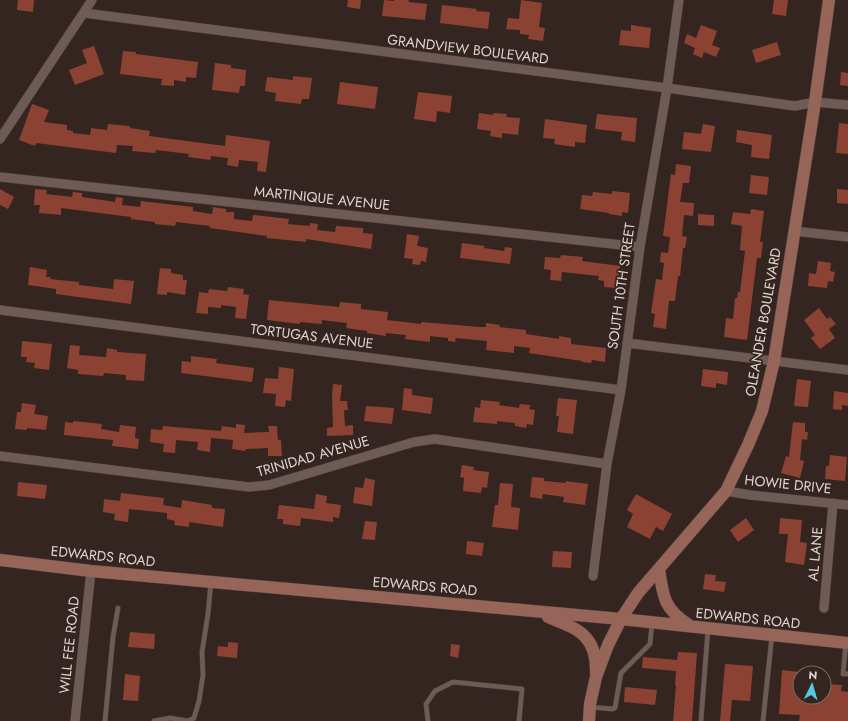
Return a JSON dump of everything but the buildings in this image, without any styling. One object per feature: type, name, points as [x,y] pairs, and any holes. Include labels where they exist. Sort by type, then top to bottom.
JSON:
[{"type":"main road","name":"OLEANDER BOULEVARD","points":[[589,721],[590,707],[596,677],[608,645],[622,619],[638,592],[726,491],[762,411],[774,361],[815,102],[829,0]]},
{"type":"main road","name":"EDWARDS ROAD","points":[[0,560],[91,571],[622,619],[847,643]]},
{"type":"main road","points":[[659,569],[665,600],[671,611],[692,627]]},
{"type":"main road","points":[[536,612],[572,627],[587,638],[594,650],[596,677]]},
{"type":"street","points":[[0,139],[92,0]]},
{"type":"street","name":"SOUTH 10TH STREET","points":[[593,576],[607,464],[621,390],[640,247],[667,88],[679,0]]},
{"type":"street","name":"GRANDVIEW BOULEVARD","points":[[84,13],[667,88],[795,106],[815,102],[848,105]]},
{"type":"street","name":"MARTINIQUE AVENUE","points":[[0,177],[640,247]]},
{"type":"street","points":[[794,231],[848,237]]},
{"type":"street","name":"TORTUGAS AVENUE","points":[[0,310],[621,390]]},
{"type":"street","points":[[627,343],[848,370]]},
{"type":"street","name":"TRINIDAD AVENUE","points":[[0,456],[249,488],[269,486],[414,442],[435,439],[607,464]]},
{"type":"street","name":"HOWIE DRIVE","points":[[726,491],[750,495],[848,505]]},
{"type":"street","name":"AL LANE","points":[[824,608],[833,503]]},
{"type":"street","name":"WILL FEE ROAD","points":[[75,721],[91,571]]},
{"type":"lane","points":[[154,721],[170,718],[188,720],[194,718],[199,701],[203,675],[202,652],[211,582]]},
{"type":"lane","points":[[105,721],[113,637],[118,608]]},
{"type":"lane","points":[[590,707],[615,708],[621,673],[650,644],[652,623]]},
{"type":"lane","points":[[701,720],[708,628]]},
{"type":"lane","points":[[763,721],[772,635]]},
{"type":"lane","points":[[847,643],[843,674],[848,674]]},
{"type":"lane","points":[[428,721],[426,704],[435,691],[453,682],[522,689],[519,721]]}]
